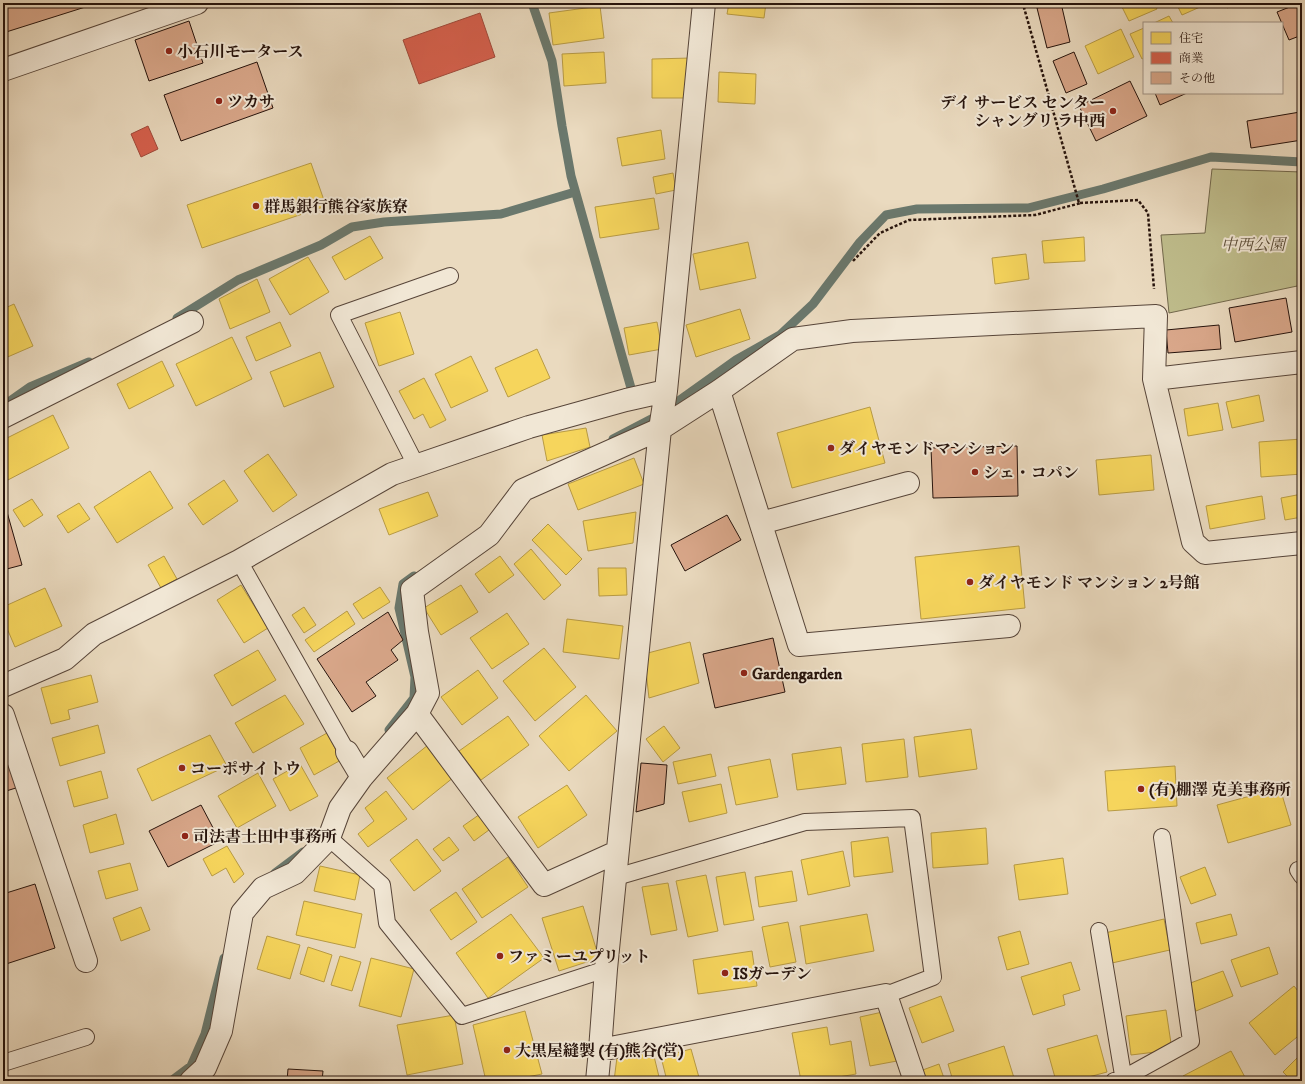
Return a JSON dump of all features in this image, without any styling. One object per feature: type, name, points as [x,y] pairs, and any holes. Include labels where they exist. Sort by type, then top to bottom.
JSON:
[{"type":"street","points":[[3,70],[197,3]]},
{"type":"street","points":[[597,1081],[617,852],[660,428],[666,391],[704,3]]},
{"type":"street","points":[[191,1081],[205,1068],[221,1031],[242,913],[263,888],[295,873],[329,838],[340,808],[361,776],[417,714],[428,693],[417,632],[412,590],[489,536],[523,490],[660,428],[719,392],[793,339],[852,331],[1156,316],[1154,379],[1193,542],[1205,553],[1302,543]]},
{"type":"street","points":[[3,417],[192,322]]},
{"type":"street","points":[[1154,379],[1302,362]]},
{"type":"street","points":[[3,686],[65,659],[94,634],[239,561],[392,474],[529,428],[626,400],[666,391]]},
{"type":"street","points":[[719,392],[799,645],[1009,626]]},
{"type":"street","points":[[761,522],[908,483]]},
{"type":"street","points":[[3,714],[86,961]]},
{"type":"street","points":[[417,714],[544,885],[617,852]]},
{"type":"street","points":[[347,752],[361,776]]},
{"type":"street","points":[[600,1050],[886,995],[915,1081]]},
{"type":"lane","points":[[416,465],[339,315],[450,276]]},
{"type":"lane","points":[[239,561],[347,752]]},
{"type":"lane","points":[[616,877],[804,822],[912,818],[933,977],[886,995]]},
{"type":"lane","points":[[1099,931],[1121,1080],[1191,1041],[1162,837]]},
{"type":"lane","points":[[329,838],[382,885],[387,923],[462,1016],[606,968]]},
{"type":"lane","points":[[3,1063],[86,1037]]},
{"type":"path","points":[[1026,3],[1023,4],[1075,189],[1081,203]]},
{"type":"path","points":[[853,261],[880,233],[909,220],[1035,215],[1081,203],[1138,200],[1148,213],[1156,316]]},
{"type":"green space","name":"中西公園","points":[[1212,169],[1302,172],[1302,285],[1169,313],[1161,235],[1205,233]]},
{"type":"building: 住宅","points":[[138,3],[149,3],[139,6]]},
{"type":"building: 住宅","points":[[729,3],[766,3],[764,18],[727,14]]},
{"type":"building: 住宅","points":[[1120,3],[1154,3],[1157,9],[1129,21]]},
{"type":"building: 住宅","points":[[1176,3],[1209,3],[1182,15]]},
{"type":"building: 住宅","points":[[1225,3],[1238,3],[1227,8]]},
{"type":"building: 住宅","points":[[600,6],[604,38],[553,45],[549,13]]},
{"type":"building: 住宅","points":[[1169,16],[1172,22],[1156,22]]},
{"type":"building: 住宅","points":[[1143,28],[1143,58],[1142,59],[1130,34]]},
{"type":"building: 住宅","points":[[1121,29],[1134,57],[1098,74],[1085,46]]},
{"type":"building: 住宅","points":[[604,52],[606,83],[564,86],[562,54]]},
{"type":"building: 住宅","points":[[691,58],[691,98],[652,98],[652,59]]},
{"type":"building: 住宅","points":[[719,72],[756,74],[755,104],[718,102]]},
{"type":"building: 住宅","points":[[661,130],[665,159],[622,166],[617,138]]},
{"type":"building: 住宅","name":"群馬銀行熊谷家族寮","points":[[311,163],[326,206],[202,248],[187,205]]},
{"type":"building: 住宅","points":[[673,173],[676,190],[656,194],[653,177]]},
{"type":"building: 住宅","points":[[654,198],[659,229],[600,238],[595,207]]},
{"type":"building: 住宅","points":[[370,236],[383,258],[345,280],[332,257]]},
{"type":"building: 住宅","points":[[1084,237],[1085,261],[1044,263],[1042,241]]},
{"type":"building: 住宅","points":[[748,242],[756,278],[700,290],[693,254]]},
{"type":"building: 住宅","points":[[1026,254],[1029,279],[995,284],[992,258]]},
{"type":"building: 住宅","points":[[308,257],[329,292],[290,315],[269,279]]},
{"type":"building: 住宅","points":[[257,279],[270,312],[230,329],[219,299]]},
{"type":"building: 住宅","points":[[14,304],[33,346],[3,359],[3,309]]},
{"type":"building: 住宅","points":[[740,309],[750,339],[696,357],[686,325]]},
{"type":"building: 住宅","points":[[400,312],[414,354],[379,366],[365,323]]},
{"type":"building: 住宅","points":[[280,322],[291,346],[256,361],[246,337]]},
{"type":"building: 住宅","points":[[657,322],[662,349],[629,355],[624,328]]},
{"type":"building: 住宅","points":[[232,337],[252,379],[196,406],[176,364]]},
{"type":"building: 住宅","points":[[537,349],[550,378],[508,397],[495,368]]},
{"type":"building: 住宅","points":[[320,352],[334,387],[284,407],[270,372]]},
{"type":"building: 住宅","points":[[471,356],[488,391],[451,408],[435,374]]},
{"type":"building: 住宅","points":[[162,361],[174,386],[129,409],[117,384]]},
{"type":"building: 住宅","points":[[424,378],[446,420],[430,428],[423,414],[414,419],[399,391]]},
{"type":"building: 住宅","points":[[1259,395],[1264,421],[1232,428],[1226,402]]},
{"type":"building: 住宅","points":[[1218,403],[1223,430],[1188,436],[1184,409]]},
{"type":"building: 住宅","name":"ダイヤモンドマンション","points":[[870,407],[885,463],[792,488],[777,433]]},
{"type":"building: 住宅","points":[[53,415],[69,448],[6,481],[3,476],[3,440]]},
{"type":"building: 住宅","points":[[586,428],[590,447],[547,461],[542,435]]},
{"type":"building: 住宅","points":[[1302,439],[1302,474],[1261,477],[1259,442]]},
{"type":"building: 住宅","points":[[268,454],[297,495],[273,512],[244,471]]},
{"type":"building: 住宅","points":[[1151,455],[1154,490],[1099,495],[1096,460]]},
{"type":"building: 住宅","points":[[634,458],[644,484],[578,510],[568,484]]},
{"type":"building: 住宅","points":[[150,471],[173,508],[117,543],[94,507]]},
{"type":"building: 住宅","points":[[224,480],[238,501],[203,525],[188,504]]},
{"type":"building: 住宅","points":[[428,492],[438,516],[389,535],[379,509]]},
{"type":"building: 住宅","points":[[1302,494],[1302,517],[1285,520],[1281,498]]},
{"type":"building: 住宅","points":[[1262,496],[1265,519],[1210,529],[1206,506]]},
{"type":"building: 住宅","points":[[32,499],[43,515],[24,527],[13,510]]},
{"type":"building: 住宅","points":[[79,503],[90,519],[68,533],[57,516]]},
{"type":"building: 住宅","points":[[636,512],[633,543],[588,551],[583,521]]},
{"type":"building: 住宅","points":[[548,524],[582,559],[566,575],[532,540]]},
{"type":"building: 住宅","name":"ダイヤモンド マンション 2号館","points":[[1019,546],[1025,608],[921,619],[915,557]]},
{"type":"building: 住宅","points":[[531,549],[561,585],[544,600],[514,564]]},
{"type":"building: 住宅","points":[[164,556],[177,579],[161,588],[148,565]]},
{"type":"building: 住宅","points":[[500,556],[514,575],[489,593],[475,574]]},
{"type":"building: 住宅","points":[[598,568],[626,568],[627,595],[599,596]]},
{"type":"building: 住宅","points":[[241,585],[268,628],[244,643],[217,600]]},
{"type":"building: 住宅","points":[[461,585],[478,612],[441,635],[424,608]]},
{"type":"building: 住宅","points":[[380,587],[390,602],[363,619],[353,604]]},
{"type":"building: 住宅","points":[[45,588],[62,626],[15,647],[3,619],[3,607]]},
{"type":"building: 住宅","points":[[304,607],[316,625],[304,633],[292,615]]},
{"type":"building: 住宅","points":[[347,611],[355,624],[314,652],[305,640]]},
{"type":"building: 住宅","points":[[507,613],[529,644],[492,669],[470,638]]},
{"type":"building: 住宅","points":[[567,619],[623,626],[619,659],[563,652]]},
{"type":"building: 住宅","points":[[690,642],[699,683],[649,698],[644,654]]},
{"type":"building: 住宅","points":[[544,648],[576,687],[535,721],[503,681]]},
{"type":"building: 住宅","points":[[258,650],[276,680],[232,706],[214,675]]},
{"type":"building: 住宅","points":[[478,670],[498,698],[462,725],[441,697]]},
{"type":"building: 住宅","points":[[91,675],[98,702],[68,710],[70,719],[51,724],[41,688]]},
{"type":"building: 住宅","points":[[285,695],[304,724],[253,753],[235,723]]},
{"type":"building: 住宅","points":[[586,695],[617,731],[569,771],[539,736]]},
{"type":"building: 住宅","points":[[508,716],[529,745],[481,780],[459,751]]},
{"type":"building: 住宅","points":[[98,725],[105,753],[60,766],[52,738]]},
{"type":"building: 住宅","points":[[664,726],[680,748],[663,762],[646,739]]},
{"type":"building: 住宅","points":[[971,729],[977,769],[919,777],[914,737]]},
{"type":"building: 住宅","points":[[327,733],[341,760],[314,775],[300,748]]},
{"type":"building: 住宅","name":"コーポサイトウ","points":[[210,735],[227,766],[152,801],[137,769]]},
{"type":"building: 住宅","points":[[904,739],[908,777],[866,782],[862,744]]},
{"type":"building: 住宅","points":[[428,745],[454,777],[413,810],[387,778]]},
{"type":"building: 住宅","points":[[841,747],[846,784],[797,790],[792,754]]},
{"type":"building: 住宅","points":[[711,754],[716,776],[678,784],[673,762]]},
{"type":"building: 住宅","points":[[770,759],[778,797],[736,805],[728,767]]},
{"type":"building: 住宅","points":[[300,764],[318,796],[290,811],[273,779]]},
{"type":"building: 住宅","name":"(有)棚澤 克美事務所","points":[[1175,766],[1177,806],[1108,811],[1105,771]]},
{"type":"building: 住宅","points":[[101,771],[108,798],[74,807],[67,781]]},
{"type":"building: 住宅","points":[[258,773],[276,806],[237,828],[218,796]]},
{"type":"building: 住宅","points":[[721,784],[727,813],[689,822],[682,792]]},
{"type":"building: 住宅","points":[[567,785],[587,815],[538,848],[518,817]]},
{"type":"building: 住宅","points":[[1280,788],[1291,825],[1228,843],[1217,805]]},
{"type":"building: 住宅","points":[[386,791],[407,819],[368,847],[358,834],[374,821],[365,808]]},
{"type":"building: 住宅","points":[[483,812],[493,827],[474,841],[463,826]]},
{"type":"building: 住宅","points":[[116,814],[124,844],[90,853],[83,825]]},
{"type":"building: 住宅","points":[[986,828],[988,864],[933,868],[931,833]]},
{"type":"building: 住宅","points":[[449,837],[459,850],[443,861],[433,849]]},
{"type":"building: 住宅","points":[[888,837],[893,872],[854,877],[851,842]]},
{"type":"building: 住宅","points":[[417,839],[441,871],[414,891],[390,860]]},
{"type":"building: 住宅","points":[[227,846],[244,874],[234,883],[226,868],[212,876],[203,859]]},
{"type":"building: 住宅","points":[[843,851],[850,886],[808,895],[801,860]]},
{"type":"building: 住宅","points":[[508,857],[528,887],[482,918],[462,889]]},
{"type":"building: 住宅","points":[[1063,858],[1068,894],[1019,900],[1014,865]]},
{"type":"building: 住宅","points":[[130,863],[138,890],[106,899],[98,871]]},
{"type":"building: 住宅","points":[[320,866],[360,875],[355,900],[314,891]]},
{"type":"building: 住宅","points":[[1205,867],[1216,895],[1191,904],[1180,877]]},
{"type":"building: 住宅","points":[[792,871],[797,901],[759,907],[755,877]]},
{"type":"building: 住宅","points":[[745,872],[754,920],[724,925],[716,877]]},
{"type":"building: 住宅","points":[[706,875],[718,931],[688,937],[676,881]]},
{"type":"building: 住宅","points":[[668,883],[677,930],[651,935],[642,887]]},
{"type":"building: 住宅","points":[[456,892],[477,922],[451,940],[430,910]]},
{"type":"building: 住宅","points":[[304,901],[362,914],[355,948],[296,935]]},
{"type":"building: 住宅","points":[[583,906],[599,958],[559,971],[542,918]]},
{"type":"building: 住宅","points":[[141,907],[150,930],[121,941],[113,918]]},
{"type":"building: 住宅","name":"ファミーユプリット","points":[[511,914],[544,958],[488,998],[456,953]]},
{"type":"building: 住宅","points":[[867,914],[874,951],[806,964],[800,926]]},
{"type":"building: 住宅","points":[[1231,914],[1237,935],[1201,944],[1196,923]]},
{"type":"building: 住宅","points":[[1164,919],[1170,950],[1112,963],[1105,933]]},
{"type":"building: 住宅","points":[[788,922],[796,962],[770,967],[762,927]]},
{"type":"building: 住宅","points":[[1020,931],[1029,964],[1007,970],[998,937]]},
{"type":"building: 住宅","points":[[267,936],[300,945],[290,979],[257,969]]},
{"type":"building: 住宅","points":[[308,947],[332,955],[324,982],[300,974]]},
{"type":"building: 住宅","points":[[1269,947],[1278,974],[1241,987],[1231,960]]},
{"type":"building: 住宅","name":"ISガーデン","points":[[752,951],[757,986],[698,994],[693,960]]},
{"type":"building: 住宅","points":[[340,956],[361,962],[352,991],[331,985]]},
{"type":"building: 住宅","points":[[371,958],[414,969],[401,1017],[359,1006]]},
{"type":"building: 住宅","points":[[1071,962],[1080,990],[1063,995],[1065,1005],[1033,1015],[1021,977]]},
{"type":"building: 住宅","points":[[1223,971],[1233,996],[1196,1011],[1185,985]]},
{"type":"building: 住宅","points":[[1294,986],[1302,996],[1302,1033],[1275,1055],[1249,1023]]},
{"type":"building: 住宅","points":[[941,996],[954,1031],[922,1043],[909,1008]]},
{"type":"building: 住宅","points":[[1166,1010],[1172,1050],[1131,1055],[1126,1016]]},
{"type":"building: 住宅","name":"大黒屋縫製 (有)熊谷(営)","points":[[525,1011],[542,1074],[527,1077],[528,1081],[486,1081],[473,1025]]},
{"type":"building: 住宅","points":[[887,1011],[897,1061],[870,1066],[860,1017]]},
{"type":"building: 住宅","points":[[454,1015],[463,1064],[407,1075],[397,1025]]},
{"type":"building: 住宅","points":[[827,1027],[830,1045],[851,1041],[856,1074],[816,1081],[801,1081],[792,1033]]},
{"type":"building: 住宅","points":[[1097,1035],[1107,1072],[1074,1081],[1056,1081],[1047,1049]]},
{"type":"building: 住宅","points":[[1004,1046],[1015,1081],[953,1081],[948,1064]]},
{"type":"building: 住宅","points":[[691,1049],[700,1081],[667,1081],[661,1057]]},
{"type":"building: 住宅","points":[[1231,1051],[1247,1081],[1186,1081],[1183,1076]]},
{"type":"building: 住宅","points":[[653,1052],[660,1081],[614,1081],[617,1057]]},
{"type":"building: 住宅","points":[[1302,1053],[1302,1081],[1292,1081],[1283,1072]]},
{"type":"building: 住宅","points":[[939,1064],[945,1081],[924,1081],[920,1071]]},
{"type":"building: 住宅","points":[[333,1077],[363,1080],[363,1081],[333,1081]]},
{"type":"building: 住宅","points":[[228,1078],[258,1081],[228,1081]]},
{"type":"building: 商業","points":[[480,13],[495,57],[419,84],[403,40]]},
{"type":"building: 商業","points":[[148,126],[158,149],[141,157],[131,134]]},
{"type":"building: その他","points":[[3,3],[98,3],[3,33]]},
{"type":"building: その他","points":[[1061,3],[1070,42],[1047,48],[1037,8]]},
{"type":"building: その他","points":[[1302,3],[1302,35],[1289,40],[1283,26],[1283,22],[1281,22],[1277,12]]},
{"type":"building: その他","name":"小石川モータース","points":[[189,21],[203,63],[149,81],[135,40]]},
{"type":"building: その他","points":[[1074,52],[1087,84],[1066,93],[1053,61]]},
{"type":"building: その他","name":"ツカサ","points":[[257,62],[273,108],[181,141],[164,95]]},
{"type":"building: その他","name":"デイ サービス センター シャングリ ラ中西","points":[[1130,81],[1147,116],[1096,141],[1079,106]]},
{"type":"building: その他","points":[[1155,94],[1185,94],[1160,105]]},
{"type":"building: その他","points":[[1300,112],[1302,140],[1251,148],[1247,121]]},
{"type":"building: その他","points":[[1286,298],[1292,332],[1235,342],[1229,308]]},
{"type":"building: その他","points":[[1219,325],[1221,349],[1168,353],[1166,330]]},
{"type":"building: その他","name":"シェ・コパン","points":[[1017,446],[1018,496],[933,498],[931,448]]},
{"type":"building: その他","points":[[7,512],[22,565],[3,570],[3,513]]},
{"type":"building: その他","points":[[727,515],[741,540],[685,571],[671,545]]},
{"type":"building: その他","points":[[388,612],[403,640],[391,650],[398,660],[366,682],[376,696],[352,712],[317,659]]},
{"type":"building: その他","name":"Gardengarden","points":[[773,638],[785,692],[715,708],[703,654]]},
{"type":"building: その他","points":[[3,740],[19,787],[3,792]]},
{"type":"building: その他","points":[[641,763],[667,765],[664,804],[636,812]]},
{"type":"building: その他","name":"司法書士田中事務所","points":[[201,805],[220,841],[168,867],[149,831]]},
{"type":"building: その他","points":[[35,884],[55,948],[3,965],[3,894]]},
{"type":"building: その他","points":[[288,1069],[323,1071],[322,1081],[287,1081]]},
{"type":"waterway","points":[[532,3],[552,61],[571,176],[631,388]]},
{"type":"waterway","points":[[613,439],[659,415],[736,360],[780,335],[813,304],[860,242],[886,215],[917,209],[1028,208],[1103,189],[1211,157],[1302,162]]},
{"type":"waterway","points":[[177,318],[238,280],[321,245],[352,227],[384,222],[501,214],[575,192]]},
{"type":"waterway","points":[[3,406],[30,387],[89,362]]},
{"type":"waterway","points":[[389,730],[414,698],[415,677],[399,608],[403,584],[414,576]]},
{"type":"waterway","points":[[275,873],[303,852]]},
{"type":"waterway","points":[[171,1081],[191,1066],[205,1034],[224,958]]},
{"type":"place","name":"小石川モータース","points":[[169,51]]},
{"type":"place","name":"ツカサ","points":[[219,101]]},
{"type":"place","name":"デイ サービス センター シャングリ ラ中西","points":[[1113,111]]},
{"type":"place","name":"群馬銀行熊谷家族寮","points":[[256,206]]},
{"type":"place","name":"ダイヤモンドマンション","points":[[831,448]]},
{"type":"place","name":"シェ・コパン","points":[[975,472]]},
{"type":"place","name":"ダイヤモンド マンション 2号館","points":[[970,582]]},
{"type":"place","name":"Gardengarden","points":[[744,673]]},
{"type":"place","name":"コーポサイトウ","points":[[182,768]]},
{"type":"place","name":"(有)棚澤 克美事務所","points":[[1141,789]]},
{"type":"place","name":"司法書士田中事務所","points":[[185,836]]},
{"type":"place","name":"ファミーユプリット","points":[[500,956]]},
{"type":"place","name":"ISガーデン","points":[[725,973]]},
{"type":"place","name":"大黒屋縫製 (有)熊谷(営)","points":[[507,1050]]}]
